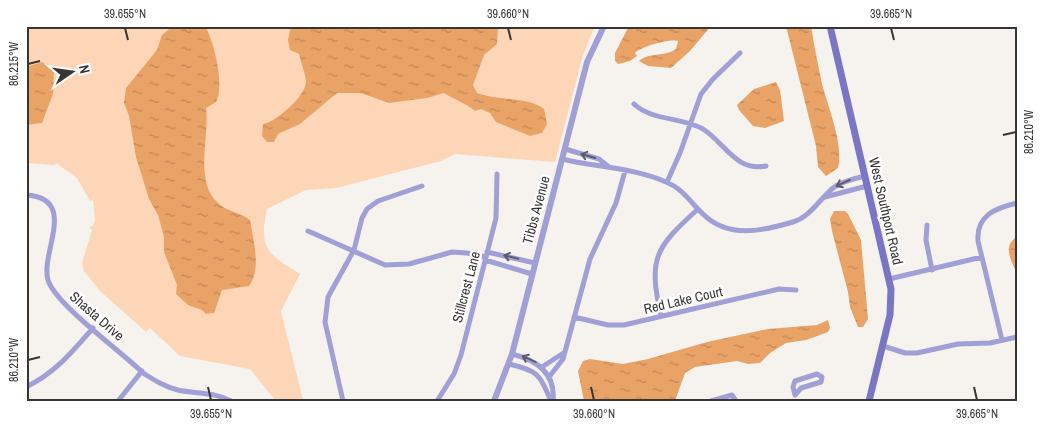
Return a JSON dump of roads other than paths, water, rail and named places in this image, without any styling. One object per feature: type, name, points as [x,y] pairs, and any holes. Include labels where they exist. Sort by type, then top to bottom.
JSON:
[{"type":"main road","name":"West Southport Road","points":[[830,26],[889,279],[891,306],[869,401]]},
{"type":"street","name":"Tibbs Avenue","points":[[494,401],[512,354],[587,62],[604,26]]},
{"type":"street","points":[[667,182],[706,88],[740,53]]},
{"type":"street","points":[[634,104],[646,112],[690,124],[712,135],[741,163],[753,167],[766,166]]},
{"type":"street","points":[[564,149],[599,159],[610,167]]},
{"type":"street","points":[[562,159],[598,167],[610,167],[667,182],[681,192],[708,219],[721,227],[751,232],[798,220],[841,183],[865,176]]},
{"type":"street","points":[[540,378],[548,375],[560,366],[590,259],[616,203],[625,171]]},
{"type":"street","name":"Stillcrest Lane","points":[[437,401],[459,361],[497,210],[497,174]]},
{"type":"street","points":[[343,401],[326,327],[325,312],[332,287],[353,252],[362,218],[369,206],[422,186]]},
{"type":"street","points":[[825,197],[867,186]]},
{"type":"street","name":"Shasta Drive","points":[[26,195],[40,198],[49,204],[56,221],[46,258],[47,278],[57,296],[142,371],[170,388],[216,395],[231,401]]},
{"type":"street","points":[[1002,340],[978,236],[982,221],[993,210],[1017,203]]},
{"type":"street","points":[[661,316],[654,281],[657,259],[670,235],[698,208]]},
{"type":"street","points":[[927,225],[926,240],[932,270]]},
{"type":"street","points":[[308,231],[374,261],[394,266],[413,263],[452,252],[535,263]]},
{"type":"street","points":[[486,256],[532,274]]},
{"type":"street","points":[[889,279],[982,257]]},
{"type":"street","name":"Red Lake Court","points":[[574,318],[616,325],[779,289],[796,290]]},
{"type":"street","points":[[26,387],[45,378],[63,363],[93,328]]},
{"type":"street","points":[[883,346],[917,353],[958,344],[1017,337]]},
{"type":"street","points":[[542,367],[565,352]]},
{"type":"street","points":[[512,354],[528,358],[542,367],[548,375],[553,390],[552,401]]},
{"type":"street","points":[[509,364],[531,370],[540,378],[552,401]]},
{"type":"street","points":[[118,401],[142,371]]},
{"type":"street","points":[[817,374],[822,377],[820,383],[801,388],[795,398],[793,387],[798,379],[817,374]]},
{"type":"street","points":[[711,401],[732,395],[736,401]]},
{"type":"water","points":[[173,26],[205,26],[212,42],[219,75],[219,85],[216,102],[206,108],[204,158],[207,184],[211,195],[219,204],[250,220],[254,245],[255,271],[249,286],[222,290],[214,313],[206,314],[202,310],[188,305],[176,294],[177,285],[164,252],[164,237],[158,215],[149,199],[136,157],[129,116],[124,103],[126,88],[157,50],[162,35]]},
{"type":"water","points":[[291,26],[498,26],[497,44],[484,55],[473,85],[477,93],[521,100],[537,105],[544,109],[547,124],[542,133],[530,136],[496,122],[490,113],[481,109],[475,111],[444,93],[427,98],[389,103],[361,93],[337,93],[300,124],[278,134],[274,142],[267,142],[262,136],[263,124],[269,122],[290,107],[305,87],[306,81],[299,54],[290,50],[288,40]]},
{"type":"water","points":[[629,26],[711,26],[690,51],[671,68],[648,66],[639,61],[647,56],[667,53],[676,49],[678,41],[674,40],[662,42],[638,51],[635,53],[637,56],[630,61],[618,64],[615,61],[615,53]]},
{"type":"water","points":[[786,26],[811,26],[822,84],[839,148],[838,168],[826,176],[818,167],[816,146]]},
{"type":"water","points":[[42,62],[54,71],[53,94],[42,123],[26,125],[26,67]]},
{"type":"water","points":[[776,82],[780,90],[784,121],[765,128],[753,126],[737,105],[754,89]]},
{"type":"water","points":[[834,211],[845,211],[848,214],[861,240],[868,319],[863,327],[858,327],[850,307],[830,219]]},
{"type":"water","points":[[1017,237],[1017,273],[1010,258],[1009,249],[1012,240]]},
{"type":"water","points":[[828,320],[830,328],[828,332],[806,340],[786,343],[770,353],[760,363],[748,364],[737,361],[695,367],[685,373],[675,401],[584,401],[578,371],[583,361],[590,359],[623,364],[707,342],[768,329],[817,325]]}]
